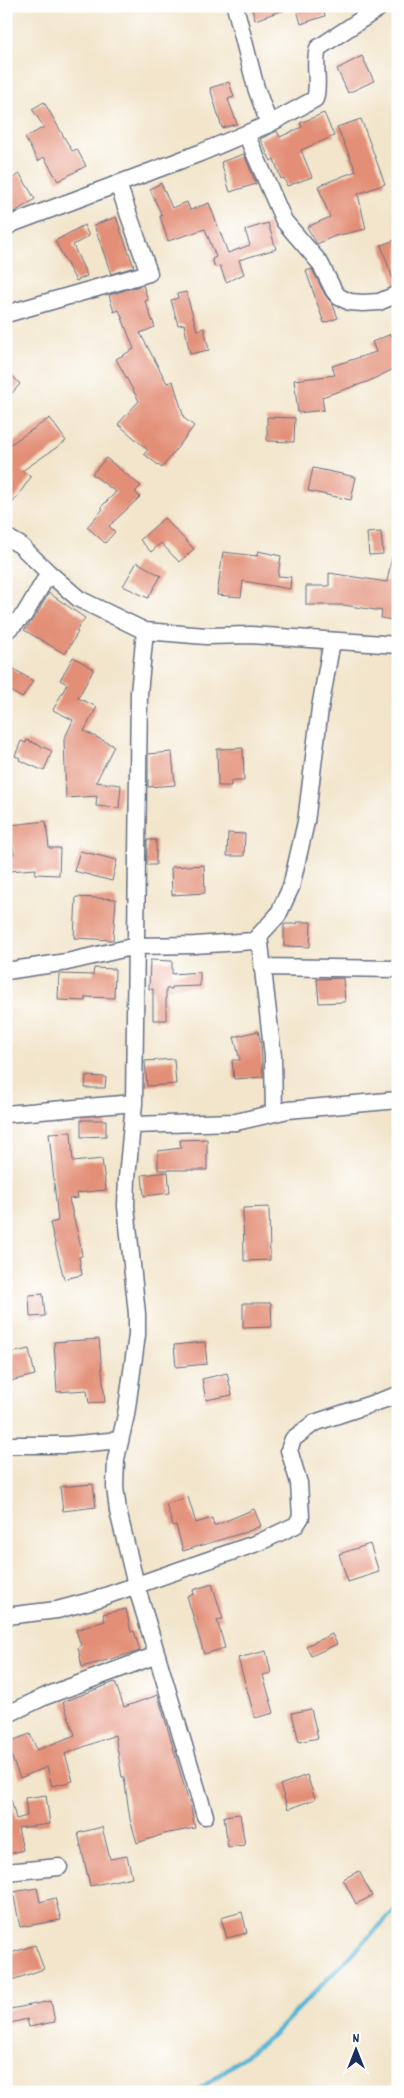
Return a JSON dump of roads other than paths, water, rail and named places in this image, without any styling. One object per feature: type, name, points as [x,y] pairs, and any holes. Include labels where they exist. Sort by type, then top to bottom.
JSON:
[{"type":"street","points":[[234,6],[256,88],[269,124]]},
{"type":"street","points":[[6,228],[11,224],[246,134],[315,99],[318,90],[316,54],[318,48],[382,6]]},
{"type":"street","points":[[246,134],[284,221],[320,263],[334,291],[350,302],[363,303],[379,302],[398,294]]},
{"type":"street","points":[[6,314],[149,273],[118,184]]},
{"type":"street","points":[[6,537],[20,545],[79,599],[145,631],[398,645]]},
{"type":"street","points":[[6,631],[24,615],[49,573]]},
{"type":"street","points":[[145,631],[139,693],[134,1103],[126,1206],[137,1314],[137,1335],[126,1415],[116,1459],[116,1495],[136,1585],[205,1816]]},
{"type":"street","points":[[6,971],[67,962],[136,946],[194,945],[254,940],[259,935],[278,915],[291,887],[306,822],[320,708],[332,641]]},
{"type":"street","points":[[259,935],[272,1056],[274,1113]]},
{"type":"street","points":[[262,967],[398,969]]},
{"type":"street","points":[[132,1126],[236,1122],[288,1110],[398,1100]]},
{"type":"street","points":[[6,1114],[134,1103]]},
{"type":"street","points":[[6,1616],[57,1610],[94,1600],[260,1542],[296,1525],[301,1516],[299,1483],[289,1450],[293,1439],[314,1423],[398,1395]]},
{"type":"street","points":[[6,1446],[67,1445],[120,1440]]},
{"type":"street","points":[[6,1715],[46,1696],[157,1655]]},
{"type":"street","points":[[6,1872],[59,1867]]},
{"type":"waterway","points":[[196,2092],[273,2035],[398,1907]]}]
